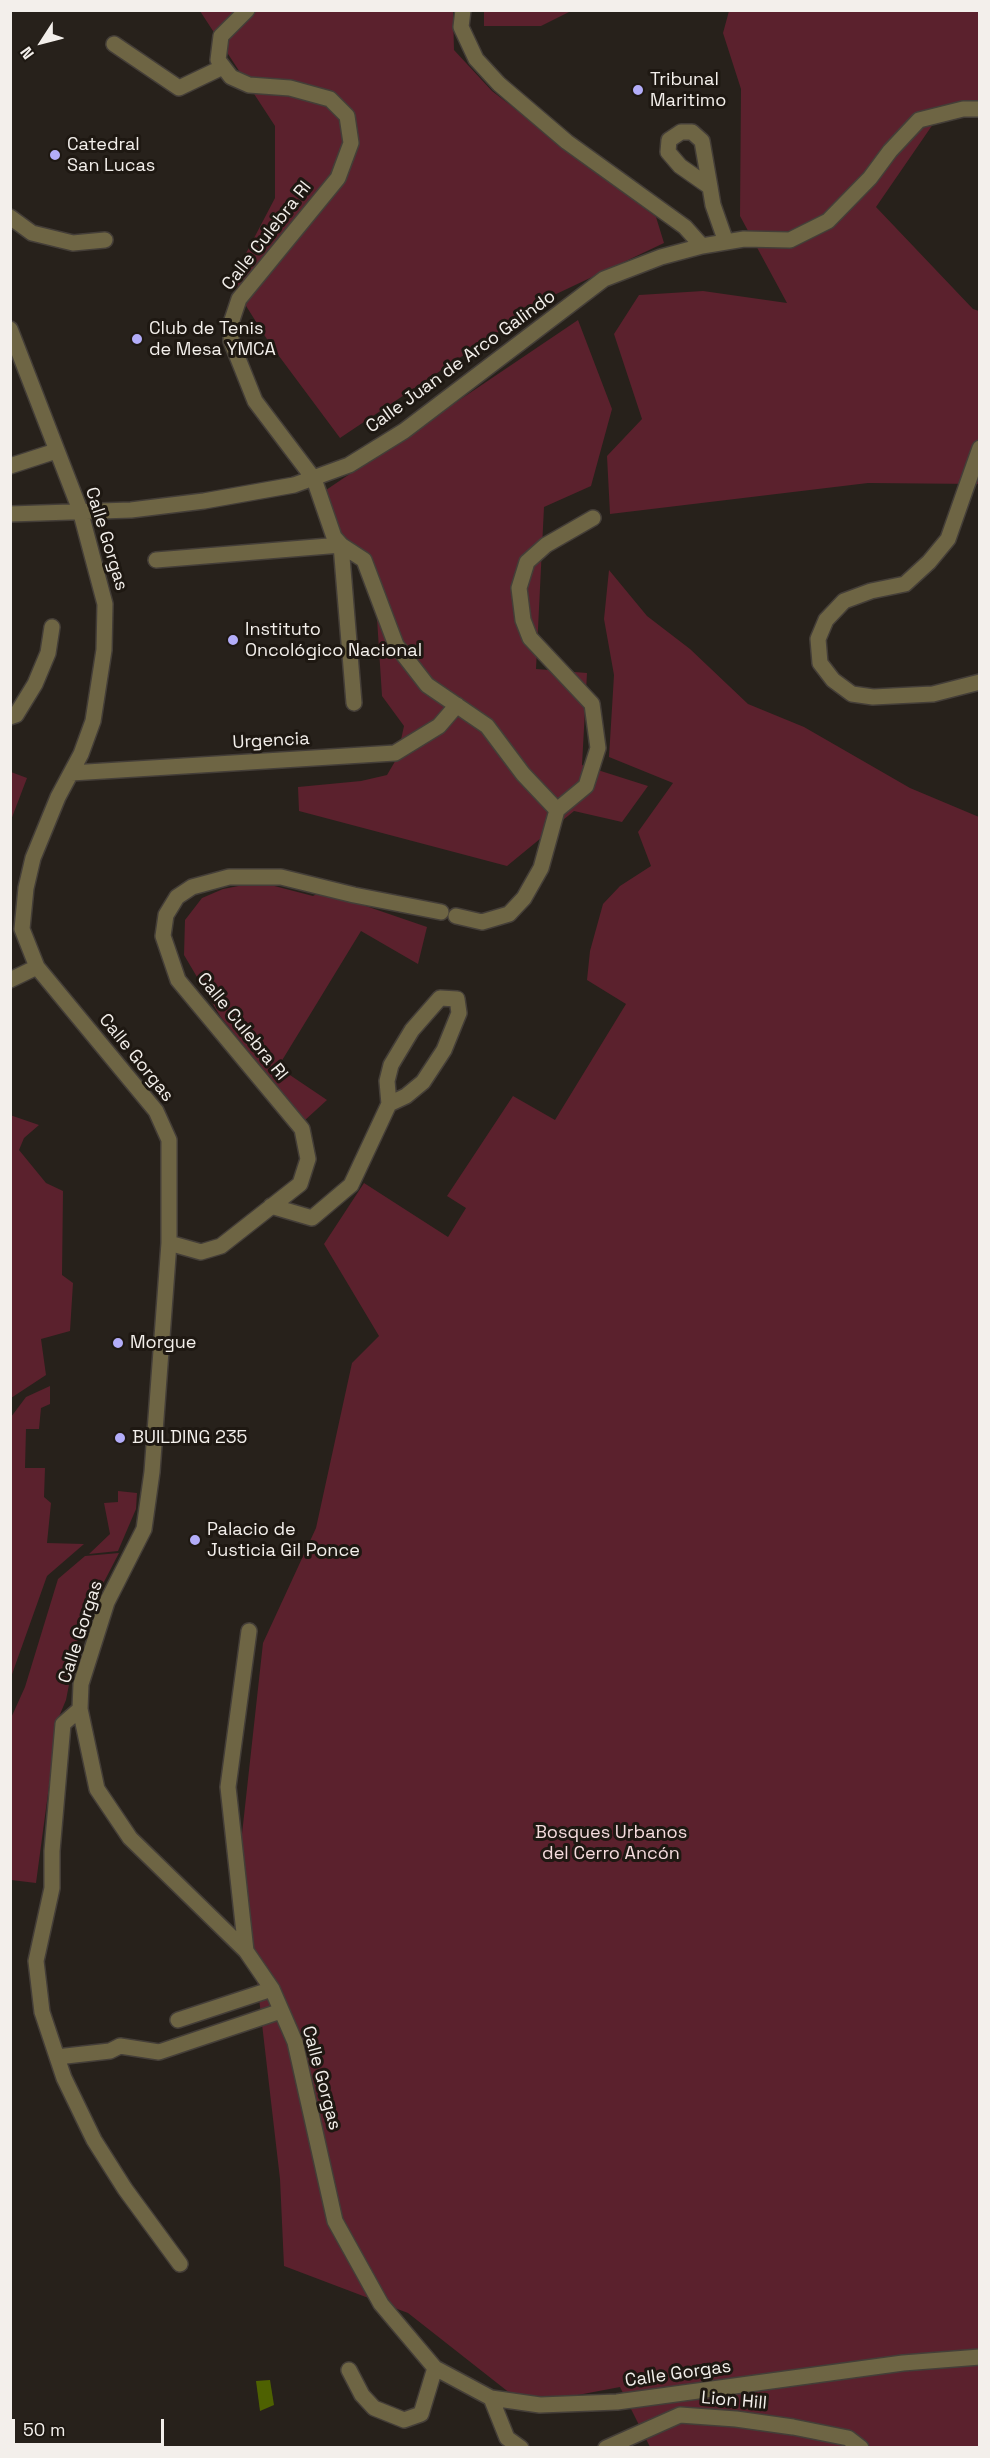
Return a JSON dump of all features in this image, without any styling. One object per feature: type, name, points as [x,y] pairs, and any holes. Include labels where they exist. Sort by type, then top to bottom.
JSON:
[{"type":"street","points":[[114,44],[179,88],[223,67],[218,60],[221,36],[247,10]]},
{"type":"street","points":[[463,10],[461,27],[476,59],[499,84],[567,142],[685,227],[702,246]]},
{"type":"street","name":"Calle Culebra Rl","points":[[223,67],[231,77],[249,85],[290,88],[330,99],[347,116],[351,143],[338,178],[239,299],[232,320],[231,341],[255,400],[314,479],[334,537],[341,545],[364,560],[396,645],[427,685],[487,726],[523,774],[557,810]]},
{"type":"street","name":"Calle Juan de Arco Galindo","points":[[10,514],[131,510],[204,501],[314,479],[349,465],[404,431],[604,279],[661,257],[702,246],[744,239],[790,240],[828,221],[870,178],[890,151],[920,120],[963,109],[980,109]]},
{"type":"street","points":[[710,187],[713,205],[726,242]]},
{"type":"street","points":[[10,217],[32,233],[42,236],[73,243],[105,240]]},
{"type":"street","name":"Calle Gorgas","points":[[10,329],[80,510],[105,604],[104,650],[93,721],[81,754],[58,797],[33,858],[26,888],[22,929],[37,967],[156,1111],[169,1140],[168,1243],[154,1451],[144,1528],[107,1602],[81,1684],[80,1709],[97,1789],[130,1838],[246,1951],[272,1989],[295,2042],[334,2221],[381,2304],[435,2368],[491,2398],[540,2405],[617,2402],[903,2363],[980,2357]]},
{"type":"street","points":[[980,448],[948,539],[929,562],[905,584],[871,591],[844,602],[826,620],[818,639],[820,663],[833,680],[852,694],[873,697],[933,693],[980,682]]},
{"type":"street","points":[[10,466],[56,451]]},
{"type":"street","points":[[456,916],[482,922],[509,914],[524,898],[541,868],[557,810],[586,786],[598,748],[592,704],[530,638],[523,620],[519,588],[527,562],[533,556],[546,544],[593,518]]},
{"type":"street","points":[[156,560],[341,545],[354,703]]},
{"type":"street","points":[[10,717],[16,715],[35,684],[48,653],[52,627]]},
{"type":"street","name":"Urgencia","points":[[71,773],[395,753],[440,726],[457,705]]},
{"type":"street","name":"Calle Culebra Rl","points":[[168,1243],[201,1252],[221,1246],[300,1184],[308,1159],[302,1129],[178,980],[163,936],[166,915],[177,897],[192,887],[229,877],[281,877],[354,895],[441,912]]},
{"type":"street","points":[[10,980],[37,967]]},
{"type":"street","points":[[271,1206],[312,1218],[351,1185],[389,1104],[387,1081],[391,1065],[412,1030],[440,998],[457,999],[459,1013],[439,1058],[423,1082],[406,1096],[389,1104]]},
{"type":"street","points":[[246,1951],[228,1787],[249,1631]]},
{"type":"street","points":[[80,1709],[63,1724],[52,1851],[52,1888],[36,1961],[42,2012],[64,2078],[94,2140],[125,2189],[180,2264]]},
{"type":"street","points":[[177,2020],[272,1989]]},
{"type":"street","points":[[57,2057],[110,2051],[120,2046],[159,2052],[281,2011]]},
{"type":"street","points":[[349,2370],[362,2396],[374,2408],[404,2420],[421,2414],[435,2368]]},
{"type":"street","points":[[491,2398],[507,2438],[521,2448]]},
{"type":"street","name":"Lion Hill","points":[[606,2448],[680,2415],[736,2419],[793,2427],[848,2438],[861,2448]]},
{"type":"green space","points":[[484,10],[571,11],[541,26],[484,26]]},
{"type":"green space","points":[[200,11],[453,11],[454,50],[492,91],[656,217],[664,243],[552,296],[340,438],[270,344],[231,282],[275,198],[275,126]]},
{"type":"green space","points":[[729,11],[979,11],[979,111],[940,114],[876,207],[973,309],[979,311],[979,484],[868,483],[610,514],[607,456],[642,419],[614,334],[639,295],[703,291],[787,303],[740,216],[741,89],[723,33]]},
{"type":"green space","points":[[578,320],[612,409],[591,486],[544,507],[536,669],[587,673],[582,765],[648,786],[622,822],[574,811],[507,866],[299,811],[298,787],[361,781],[387,775],[397,758],[404,726],[382,696],[374,572],[333,525],[326,490]]},
{"type":"green space","name":"Bosques Urbanos del Cerro Ancón","points":[[609,570],[647,616],[690,649],[748,704],[804,727],[910,788],[979,817],[979,2447],[650,2447],[620,2387],[525,2405],[408,2313],[284,2266],[280,2179],[241,1843],[263,1643],[316,1528],[352,1363],[379,1336],[324,1244],[364,1183],[448,1237],[466,1208],[447,1196],[513,1096],[555,1120],[626,1004],[587,980],[590,951],[603,904],[620,886],[651,866],[638,832],[673,783],[609,757],[614,675],[604,619]]},
{"type":"green space","points":[[10,772],[27,778],[11,820]]},
{"type":"green space","points":[[259,882],[313,896],[322,891],[427,927],[418,964],[361,931],[278,1067],[327,1100],[304,1121],[220,1016],[184,955],[185,920],[202,898],[223,889]]},
{"type":"green space","points":[[10,1115],[39,1125],[24,1138],[19,1150],[46,1183],[63,1191],[62,1275],[73,1283],[70,1331],[41,1339],[46,1375],[11,1398]]},
{"type":"green space","points":[[50,1386],[50,1404],[41,1408],[39,1429],[26,1429],[25,1468],[45,1468],[44,1497],[51,1503],[47,1543],[84,1544],[47,1576],[11,1677],[11,1417],[26,1397]]},
{"type":"green space","points":[[118,1491],[137,1493],[136,1509],[118,1551],[89,1554],[110,1534],[104,1503],[118,1502]]},
{"type":"green space","points":[[119,1553],[80,1628],[66,1700],[58,1719],[36,1883],[11,1880],[11,1718],[25,1687],[58,1579],[85,1556]]},
{"type":"shaded area","points":[[270,2380],[274,2405],[260,2411],[256,2381]]},
{"type":"place","name":"Tribunal Maritimo","points":[[638,90]]},
{"type":"place","name":"Catedral San Lucas","points":[[55,155]]},
{"type":"place","name":"Club de Tenis de Mesa YMCA","points":[[137,339]]},
{"type":"place","name":"Instituto Oncológico Nacional","points":[[233,640]]},
{"type":"place","name":"Morgue","points":[[118,1343]]},
{"type":"place","name":"BUILDING 235","points":[[120,1438]]},
{"type":"place","name":"Palacio de Justicia Gil Ponce","points":[[195,1540]]}]
